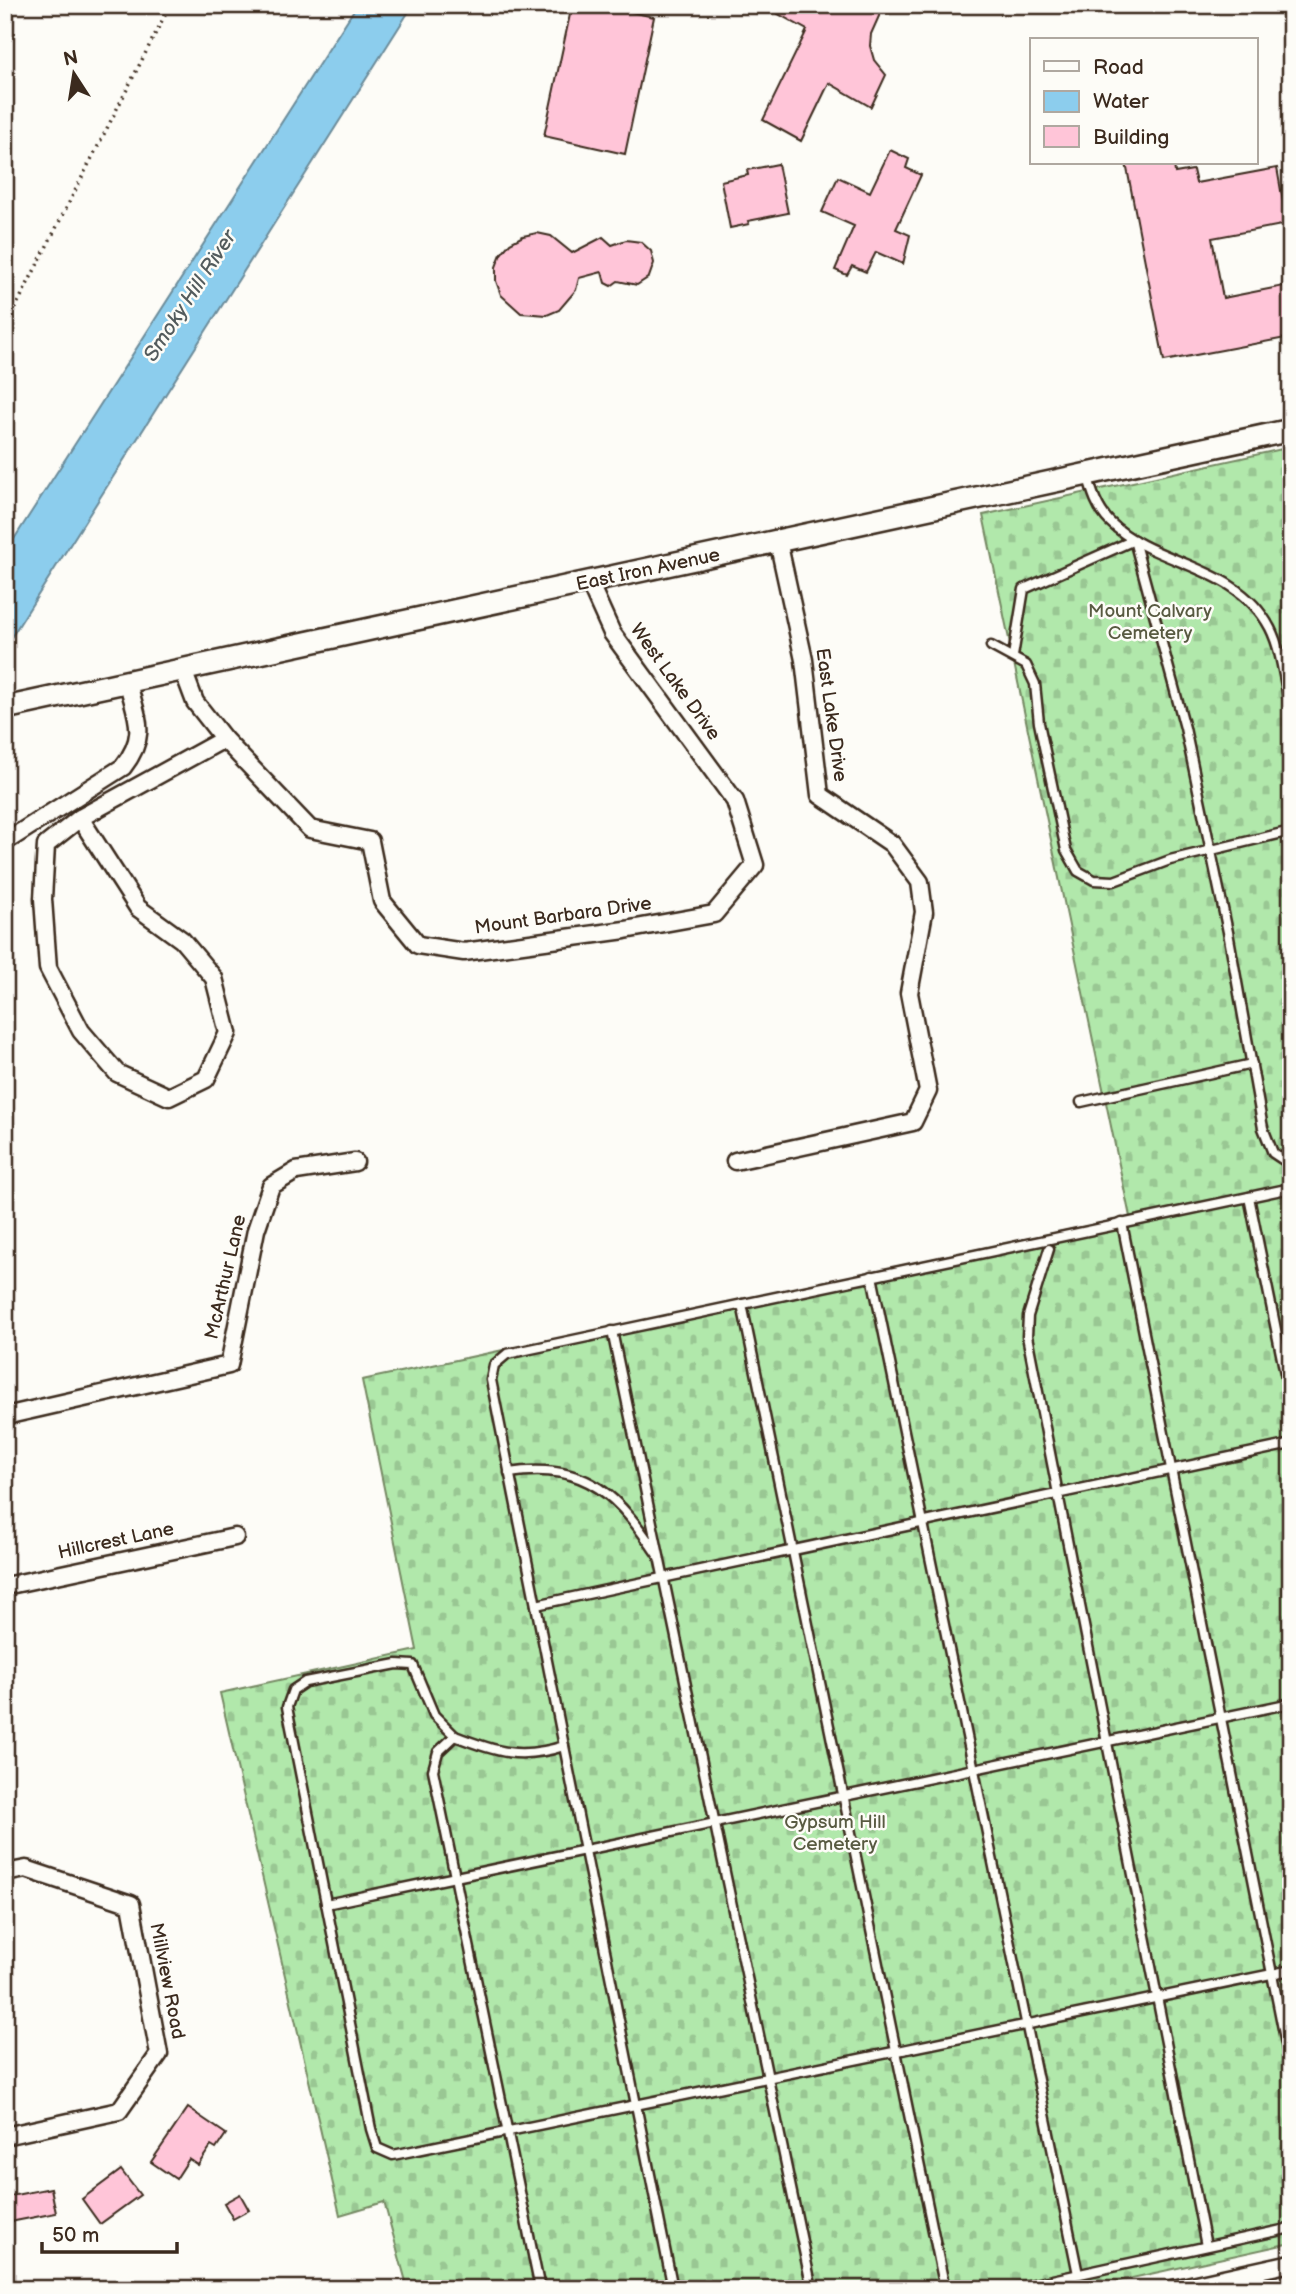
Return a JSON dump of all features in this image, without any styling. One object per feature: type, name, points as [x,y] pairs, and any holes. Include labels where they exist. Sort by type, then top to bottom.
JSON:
[{"type":"street","name":"East Iron Avenue","points":[[5,708],[1291,430]]},
{"type":"street","name":"East Lake Drive","points":[[735,1161],[913,1122],[928,1091],[909,993],[925,912],[920,882],[892,844],[820,795],[804,660],[778,541]]},
{"type":"street","name":"West Lake Drive","points":[[589,582],[612,633],[735,801]]},
{"type":"street","name":"Mount Barbara Drive","points":[[183,670],[195,702],[224,739],[310,829],[370,841],[382,901],[418,945],[464,952],[625,930],[714,914],[755,865],[735,801]]},
{"type":"street","points":[[5,842],[123,767],[135,751],[140,731],[128,683]]},
{"type":"street","points":[[80,818],[138,908],[182,940],[214,978],[228,1033],[206,1079],[169,1097],[117,1073],[81,1031],[48,968],[43,899],[46,845],[80,818],[224,739]]},
{"type":"street","name":"McArthur Lane","points":[[5,1416],[229,1364],[256,1230],[271,1186],[296,1171],[355,1162]]},
{"type":"street","name":"Hillcrest Lane","points":[[5,1586],[235,1537]]},
{"type":"street","name":"Millview Road","points":[[5,1873],[26,1869],[131,1904],[159,2054],[119,2111],[5,2136]]},
{"type":"street","points":[[1173,2289],[1291,2263]]},
{"type":"lane","points":[[1087,474],[1095,501],[1110,522],[1134,540],[1217,576],[1253,606],[1270,628],[1291,712]]},
{"type":"lane","points":[[1013,656],[1024,589],[1134,540]]},
{"type":"lane","points":[[1134,540],[1185,728],[1263,1128],[1273,1153],[1291,1165]]},
{"type":"lane","points":[[991,646],[1026,665],[1035,684],[1039,723],[1066,850],[1078,871],[1094,880],[1114,881],[1210,849],[1291,831]]},
{"type":"lane","points":[[1081,1102],[1252,1064]]},
{"type":"lane","points":[[673,2289],[509,1473],[491,1380],[494,1365],[507,1354],[1291,1188]]},
{"type":"lane","points":[[1249,1197],[1291,1403]]},
{"type":"lane","points":[[1122,1223],[1291,2069]]},
{"type":"lane","points":[[1049,1249],[1028,1316],[1027,1336],[1206,2246]]},
{"type":"lane","points":[[872,1276],[1078,2274]]},
{"type":"lane","points":[[742,1304],[945,2289]]},
{"type":"lane","points":[[612,1331],[666,1578],[812,2289]]},
{"type":"lane","points":[[536,1605],[1291,1444]]},
{"type":"lane","points":[[509,1473],[530,1470],[560,1472],[596,1485],[624,1506],[662,1561]]},
{"type":"lane","points":[[564,1746],[522,1755],[491,1750],[455,1736],[434,1715],[413,1665],[397,1664],[305,1682],[293,1690],[287,1707],[290,1726],[377,2148],[393,2155],[1291,1970]]},
{"type":"lane","points":[[326,1904],[1291,1703]]},
{"type":"lane","points":[[455,1736],[438,1752],[433,1770],[540,2289]]},
{"type":"lane","points":[[1011,2289],[1291,2228]]},
{"type":"path","points":[[5,328],[170,5]]},
{"type":"green space","name":"Gypsum Hill Cemetery","points":[[1291,447],[1291,2243],[1082,2289],[408,2289],[384,2202],[340,2215],[220,1693],[417,1650],[362,1380],[1130,1217],[983,515]]},
{"type":"water","name":"Smoky Hill River","points":[[357,5],[413,5],[5,647],[5,553]]},
{"type":"building","points":[[572,5],[599,5],[654,17],[625,154],[544,136]]},
{"type":"building","points":[[762,5],[884,5],[871,34],[870,46],[874,60],[886,75],[871,107],[829,83],[801,141],[763,120],[807,30]]},
{"type":"building","points":[[890,150],[909,159],[906,168],[921,175],[896,229],[910,235],[903,264],[876,252],[866,272],[852,266],[847,275],[835,270],[854,226],[822,212],[838,177],[870,192]]},
{"type":"building","points":[[778,164],[788,213],[748,221],[749,224],[730,228],[721,181],[748,175],[747,170]]},
{"type":"building","points":[[1126,164],[1174,164],[1175,173],[1193,170],[1196,183],[1277,168],[1287,224],[1212,238],[1223,298],[1289,285],[1291,337],[1164,361]]},
{"type":"building","points":[[537,233],[551,236],[572,253],[603,237],[612,245],[626,240],[641,242],[651,251],[654,263],[649,277],[637,285],[618,281],[611,286],[605,283],[602,272],[579,278],[576,290],[559,310],[547,315],[521,313],[501,295],[496,281],[496,267],[501,254],[510,243]]},
{"type":"building","points":[[188,2108],[226,2134],[216,2149],[211,2146],[198,2165],[189,2159],[176,2179],[151,2162]]},
{"type":"building","points":[[121,2170],[140,2195],[100,2224],[82,2199]]},
{"type":"building","points":[[51,2188],[56,2213],[5,2223],[5,2197]]},
{"type":"building","points":[[240,2194],[249,2210],[233,2219],[224,2203]]},
{"type":"park label","name":"Mount Calvary Cemetery","points":[[1150,622]]}]
